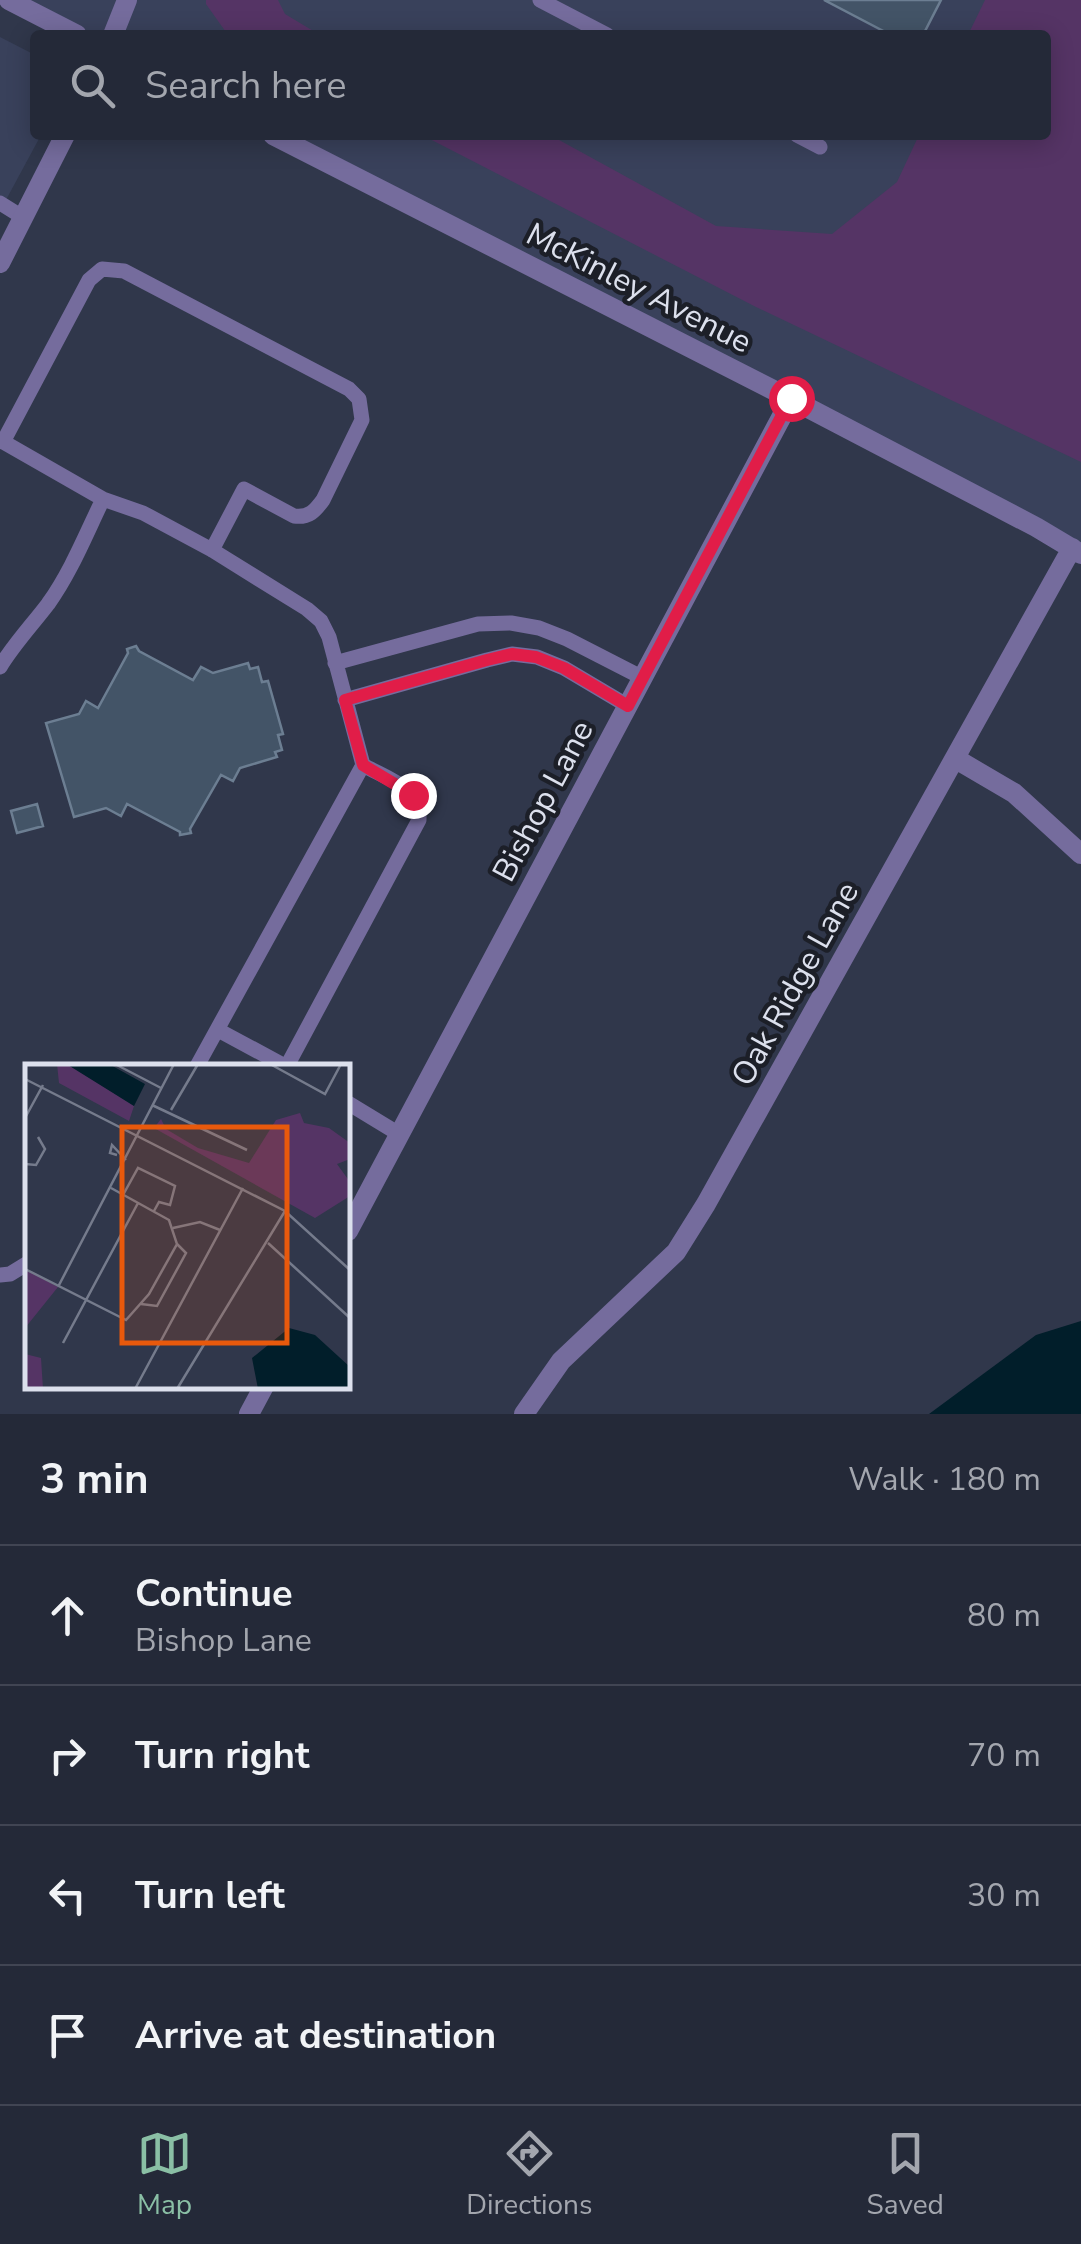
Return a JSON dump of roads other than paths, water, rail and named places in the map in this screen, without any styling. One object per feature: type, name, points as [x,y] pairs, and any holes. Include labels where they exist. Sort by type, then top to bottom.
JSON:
[{"type":"street","points":[[9,0],[67,30]]},
{"type":"street","points":[[115,30],[127,0]]},
{"type":"street","points":[[0,263],[63,140]]},
{"type":"street","name":"McKinley Avenue","points":[[284,140],[791,398],[1077,551]]},
{"type":"street","name":"Bishop Lane","points":[[350,1227],[791,398]]},
{"type":"street","name":"Oak Ridge Lane","points":[[524,1414],[561,1362],[676,1252],[1077,551]]},
{"type":"street","points":[[956,759],[1014,793],[1081,854]]},
{"type":"street","points":[[249,1414],[262,1389]]},
{"type":"lane","points":[[540,0],[597,30]]},
{"type":"lane","points":[[807,140],[820,147]]},
{"type":"lane","points":[[0,203],[24,218]]},
{"type":"lane","points":[[212,550],[244,489],[294,516],[308,516],[315,511],[360,427],[361,406],[349,389],[124,271],[97,271],[2,441],[103,498],[143,513],[212,550],[307,608],[329,637],[363,765],[413,795],[419,806],[419,820],[287,1064]]},
{"type":"lane","points":[[0,667],[64,579],[103,498]]},
{"type":"lane","points":[[335,664],[478,624],[510,623],[539,628],[567,639],[643,678]]},
{"type":"lane","points":[[345,700],[512,654],[536,657],[564,668],[628,706]]},
{"type":"lane","points":[[198,1064],[363,765]]},
{"type":"lane","points":[[218,1030],[282,1064]]},
{"type":"lane","points":[[350,1104],[399,1134]]},
{"type":"lane","points":[[0,1275],[25,1265]]}]
